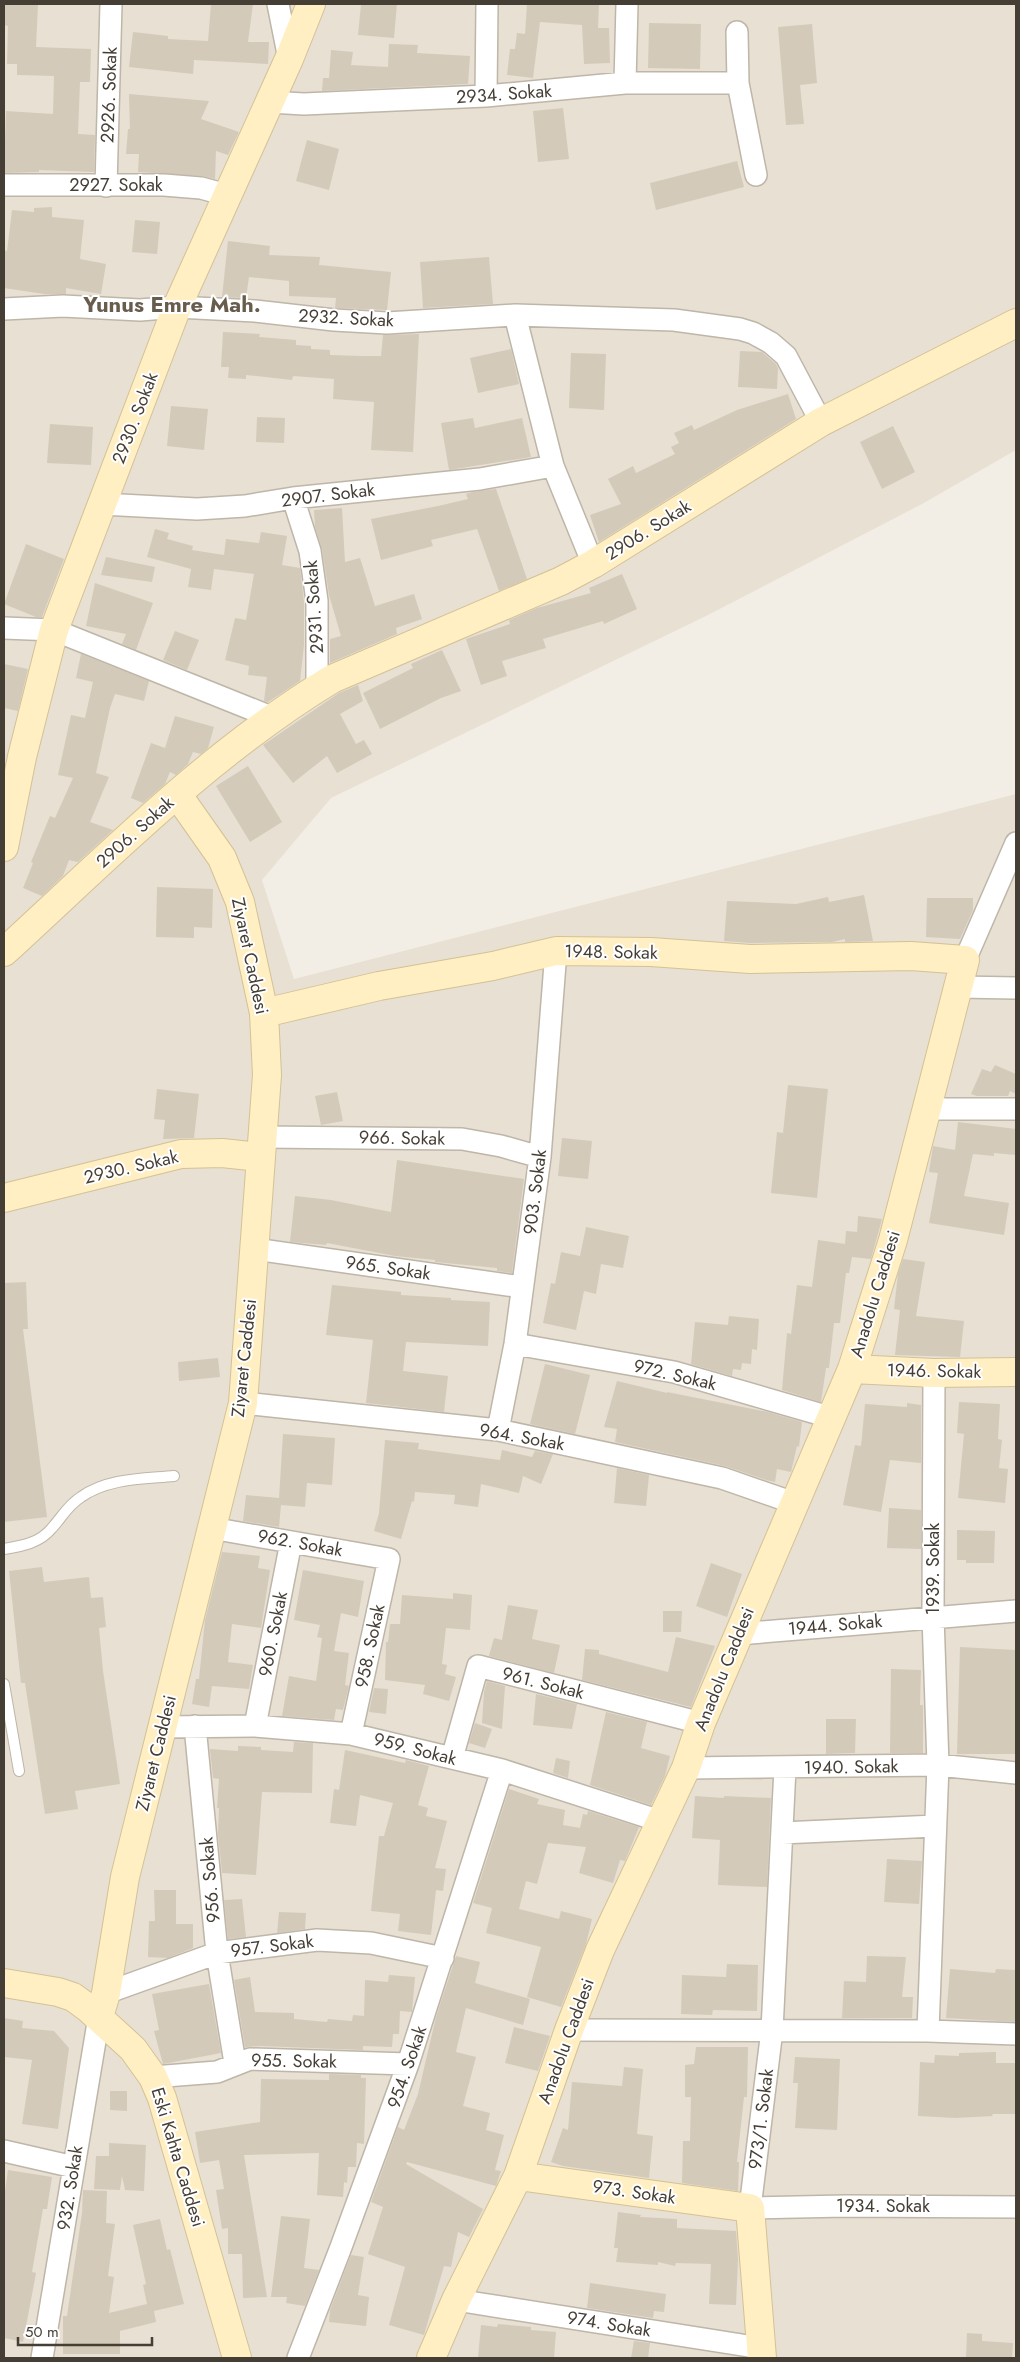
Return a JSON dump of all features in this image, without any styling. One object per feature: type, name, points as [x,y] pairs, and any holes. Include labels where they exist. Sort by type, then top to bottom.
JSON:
[{"type":"street","name":"2926. Sokak","points":[[106,186],[111,4]]},
{"type":"street","points":[[278,4],[289,59]]},
{"type":"street","name":"2930. Sokak","points":[[4,847],[22,757],[54,630],[177,307],[270,102],[311,4]]},
{"type":"street","points":[[486,96],[487,4]]},
{"type":"street","points":[[625,83],[627,4]]},
{"type":"street","points":[[737,32],[738,83],[756,176]]},
{"type":"street","name":"2934. Sokak","points":[[270,102],[304,104],[486,96],[625,83],[738,83]]},
{"type":"street","name":"2927. Sokak","points":[[4,186],[164,185],[201,188],[227,195]]},
{"type":"street","points":[[4,309],[63,306],[140,310],[177,307]]},
{"type":"street","name":"2932. Sokak","points":[[177,307],[387,323],[515,315],[674,320],[753,333],[771,343],[786,356],[821,422]]},
{"type":"street","points":[[515,315],[553,466],[593,564]]},
{"type":"street","name":"2906. Sokak","points":[[4,952],[178,794],[271,717],[317,688],[332,679],[411,644],[561,581],[593,564],[821,422],[1016,323]]},
{"type":"street","name":"2907. Sokak","points":[[102,504],[197,509],[245,506],[293,498],[480,478],[553,466]]},
{"type":"street","name":"2931. Sokak","points":[[293,498],[310,551],[317,601],[317,688]]},
{"type":"street","points":[[4,628],[54,630],[271,717]]},
{"type":"street","name":"Ziyaret Caddesi","points":[[102,2005],[125,1877],[243,1403],[267,1075],[264,1013],[245,917],[235,887],[214,844],[178,794]]},
{"type":"street","points":[[965,960],[1016,843]]},
{"type":"street","name":"1948. Sokak","points":[[264,1013],[379,986],[493,966],[556,952],[651,952],[750,959],[911,956],[965,960]]},
{"type":"street","name":"903. Sokak","points":[[498,1430],[515,1344],[540,1157],[556,952]]},
{"type":"street","name":"Anadolu Caddesi","points":[[431,2358],[456,2300],[518,2176],[569,2030],[600,1950],[686,1768],[701,1723],[738,1634],[833,1418],[852,1370],[893,1240],[965,960]]},
{"type":"street","points":[[958,987],[1016,988]]},
{"type":"street","points":[[926,1109],[1016,1109]]},
{"type":"street","name":"966. Sokak","points":[[261,1147],[462,1139],[501,1146],[540,1157]]},
{"type":"street","name":"2930. Sokak","points":[[4,1198],[181,1154],[222,1153],[261,1147]]},
{"type":"street","name":"965. Sokak","points":[[254,1249],[522,1287]]},
{"type":"street","name":"972. Sokak","points":[[515,1344],[674,1372],[833,1418]]},
{"type":"street","name":"1946. Sokak","points":[[852,1370],[934,1373],[1016,1372]]},
{"type":"street","name":"1939. Sokak","points":[[928,2031],[938,1765],[933,1616],[934,1373]]},
{"type":"street","name":"964. Sokak","points":[[243,1403],[498,1430],[722,1478],[794,1503]]},
{"type":"street","name":"962. Sokak","points":[[211,1528],[389,1559]]},
{"type":"street","name":"960. Sokak","points":[[254,1726],[291,1542]]},
{"type":"street","name":"958. Sokak","points":[[351,1734],[389,1559]]},
{"type":"street","name":"1944. Sokak","points":[[738,1634],[933,1616],[1016,1611]]},
{"type":"street","name":"961. Sokak","points":[[452,1758],[478,1666],[701,1723]]},
{"type":"street","name":"956. Sokak","points":[[195,1726],[216,1953],[234,2063]]},
{"type":"street","name":"959. Sokak","points":[[162,1727],[254,1726],[351,1734],[502,1770],[660,1820]]},
{"type":"street","name":"1940. Sokak","points":[[686,1768],[938,1765],[1016,1773]]},
{"type":"street","name":"973/1. Sokak","points":[[750,2208],[772,2030],[785,1768]]},
{"type":"street","name":"954. Sokak","points":[[298,2358],[342,2247],[408,2064],[502,1770]]},
{"type":"street","points":[[782,1833],[935,1826]]},
{"type":"street","name":"957. Sokak","points":[[102,2005],[216,1953],[317,1940],[372,1942],[443,1958]]},
{"type":"street","name":"Eski Kahta Caddesi","points":[[4,1983],[102,2005],[153,2077],[162,2098],[237,2358]]},
{"type":"street","name":"932. Sokak","points":[[42,2358],[102,2005]]},
{"type":"street","points":[[569,2030],[928,2031],[1016,2034]]},
{"type":"street","name":"955. Sokak","points":[[153,2077],[217,2072],[234,2063],[250,2059],[408,2064]]},
{"type":"street","points":[[4,2151],[74,2167]]},
{"type":"street","name":"973. Sokak","points":[[518,2176],[750,2208]]},
{"type":"street","name":"1934. Sokak","points":[[750,2208],[846,2206],[1016,2207]]},
{"type":"street","points":[[750,2208],[762,2353]]},
{"type":"street","name":"974. Sokak","points":[[456,2300],[762,2353]]},
{"type":"lane","points":[[4,1549],[31,1543],[45,1535],[72,1503],[95,1488],[124,1481],[174,1476]]},
{"type":"lane","points":[[4,1684],[19,1771]]},
{"type":"shaded area","points":[[4,4],[1016,4],[1016,450],[922,504],[706,616],[331,798],[262,880],[294,979],[1016,794],[1016,2358],[4,2358]]},
{"type":"building","points":[[4,4],[38,4],[36,47],[91,49],[90,82],[80,82],[78,134],[95,135],[94,172],[39,170],[39,172],[4,173],[6,111],[53,114],[54,76],[17,75],[17,64],[7,64],[8,26],[4,25]]},
{"type":"building","points":[[211,4],[253,4],[248,42],[269,42],[268,64],[194,60],[193,74],[129,67],[133,32],[168,36],[168,39],[208,41]]},
{"type":"building","points":[[361,4],[397,4],[394,38],[358,35]]},
{"type":"building","points":[[527,4],[599,4],[598,28],[609,28],[610,63],[584,64],[582,25],[540,22],[533,78],[507,75],[510,49],[515,49],[517,33],[525,34]]},
{"type":"building","points":[[649,23],[701,24],[700,69],[648,68]]},
{"type":"building","points":[[812,24],[817,83],[800,85],[804,124],[786,125],[778,27]]},
{"type":"building","points":[[389,44],[418,45],[417,53],[470,56],[468,84],[322,91],[323,78],[329,78],[331,50],[353,52],[351,65],[388,67]]},
{"type":"building","points":[[129,94],[209,101],[201,119],[239,132],[228,155],[216,151],[215,179],[202,176],[138,172],[139,154],[126,154],[128,129],[130,129]]},
{"type":"building","points":[[563,108],[569,159],[538,162],[533,111]]},
{"type":"building","points":[[307,140],[339,149],[329,190],[296,181]]},
{"type":"building","points":[[737,161],[744,187],[656,210],[650,183]]},
{"type":"building","points":[[52,207],[52,217],[84,220],[80,259],[106,264],[101,294],[66,288],[66,294],[44,294],[4,288],[4,250],[7,251],[12,210],[34,212],[34,208]]},
{"type":"building","points":[[135,220],[160,222],[157,254],[132,252]]},
{"type":"building","points":[[228,241],[270,246],[269,255],[320,257],[319,265],[391,272],[387,310],[335,308],[336,298],[289,296],[289,281],[249,277],[246,298],[222,297]]},
{"type":"building","points":[[489,257],[493,304],[423,308],[420,262]]},
{"type":"building","points":[[223,332],[260,334],[259,337],[296,340],[296,345],[311,346],[311,349],[330,350],[330,355],[362,356],[381,356],[383,335],[419,334],[413,452],[371,450],[374,402],[333,399],[334,379],[293,376],[292,380],[246,375],[246,379],[228,378],[229,367],[221,367]]},
{"type":"building","points":[[511,349],[519,384],[478,393],[470,358]]},
{"type":"building","points":[[740,351],[762,352],[776,364],[778,368],[777,389],[738,387]]},
{"type":"building","points":[[571,353],[606,354],[604,410],[569,408]]},
{"type":"building","points":[[788,394],[796,419],[599,542],[590,515],[621,504],[608,479],[633,466],[636,473],[675,454],[671,447],[679,443],[674,433],[692,425],[694,430],[737,410]]},
{"type":"building","points":[[171,406],[208,409],[204,450],[167,446]]},
{"type":"building","points":[[257,417],[285,418],[284,443],[256,442]]},
{"type":"building","points":[[473,418],[475,428],[522,418],[531,457],[449,470],[441,423]]},
{"type":"building","points":[[50,424],[93,427],[91,465],[47,463]]},
{"type":"building","points":[[893,426],[915,472],[882,489],[860,442]]},
{"type":"building","points":[[496,489],[527,579],[499,591],[477,529],[431,540],[433,546],[381,560],[371,519],[468,499],[466,494]]},
{"type":"building","points":[[342,508],[345,562],[360,558],[375,606],[414,594],[422,619],[396,628],[397,634],[330,663],[330,639],[341,636],[329,595],[322,549],[315,527],[314,510]]},
{"type":"building","points":[[155,529],[169,533],[167,539],[193,546],[192,550],[224,555],[226,539],[259,543],[261,532],[287,536],[282,565],[300,568],[304,602],[304,645],[300,681],[268,702],[264,701],[267,677],[248,675],[249,666],[225,660],[235,618],[246,620],[254,574],[214,569],[211,590],[188,587],[191,569],[147,557]]},
{"type":"building","points":[[26,544],[64,559],[42,617],[36,617],[4,604]]},
{"type":"building","points":[[106,557],[155,567],[152,582],[101,575]]},
{"type":"building","points":[[622,574],[637,609],[604,624],[603,621],[543,639],[546,648],[502,661],[507,676],[481,685],[466,639],[510,624],[509,620],[537,608],[591,593],[589,588]]},
{"type":"building","points":[[95,583],[153,603],[136,650],[122,644],[126,634],[86,626]]},
{"type":"building","points":[[175,631],[199,640],[187,670],[163,660]]},
{"type":"building","points":[[442,650],[461,691],[441,698],[380,729],[363,693],[413,668],[411,664]]},
{"type":"building","points":[[81,654],[149,681],[144,701],[115,694],[110,708],[96,773],[109,777],[90,822],[113,830],[78,862],[69,860],[63,876],[42,896],[23,888],[33,863],[31,862],[50,816],[55,818],[73,778],[58,775],[71,715],[85,718],[93,682],[76,678]]},
{"type":"building","points":[[4,664],[28,669],[18,711],[4,708]]},
{"type":"building","points":[[358,685],[363,701],[340,714],[356,744],[364,740],[372,754],[337,773],[327,756],[293,783],[263,745],[339,693]]},
{"type":"building","points":[[175,716],[214,727],[208,748],[201,754],[193,752],[188,764],[176,775],[170,772],[165,784],[143,803],[131,798],[151,743],[165,748]]},
{"type":"building","points":[[248,766],[282,822],[250,842],[216,786]]},
{"type":"building","points":[[157,887],[213,889],[212,928],[194,927],[194,938],[156,937]]},
{"type":"building","points":[[864,895],[873,941],[845,942],[845,939],[832,942],[750,943],[724,941],[727,901],[796,904],[828,897],[829,902]]},
{"type":"building","points":[[927,898],[973,898],[973,910],[960,939],[926,937]]},
{"type":"building","points":[[995,1065],[1016,1074],[1016,1094],[1010,1091],[1008,1096],[977,1096],[971,1094],[982,1069],[991,1072]]},
{"type":"building","points":[[788,1085],[828,1089],[817,1198],[771,1193],[777,1132],[783,1133]]},
{"type":"building","points":[[157,1089],[199,1094],[194,1138],[163,1139],[165,1120],[154,1119]]},
{"type":"building","points":[[337,1092],[343,1121],[321,1125],[315,1096]]},
{"type":"building","points":[[958,1122],[1016,1129],[1016,1155],[994,1153],[994,1156],[973,1154],[964,1196],[1009,1203],[1004,1235],[929,1223],[938,1173],[929,1172],[933,1146],[955,1150]]},
{"type":"building","points":[[562,1138],[592,1141],[588,1179],[558,1176]]},
{"type":"building","points":[[397,1160],[524,1179],[512,1273],[497,1271],[497,1268],[435,1262],[435,1260],[395,1256],[327,1243],[326,1245],[290,1242],[295,1196],[331,1200],[391,1212]]},
{"type":"building","points":[[858,1216],[882,1219],[871,1259],[852,1257],[849,1273],[846,1273],[840,1323],[834,1323],[829,1368],[826,1368],[821,1402],[782,1390],[787,1333],[791,1334],[797,1285],[812,1287],[818,1240],[845,1244],[846,1231],[857,1232]]},
{"type":"building","points":[[586,1227],[629,1236],[623,1268],[601,1264],[596,1294],[584,1291],[576,1330],[543,1323],[551,1283],[555,1284],[561,1252],[580,1256]]},
{"type":"building","points":[[903,1259],[925,1262],[916,1316],[964,1321],[960,1357],[895,1355],[900,1310],[894,1309],[898,1274]]},
{"type":"building","points":[[26,1282],[28,1329],[23,1329],[47,1517],[4,1522],[4,1283]]},
{"type":"building","points":[[332,1285],[401,1292],[401,1295],[490,1302],[488,1346],[406,1342],[403,1371],[448,1376],[444,1412],[366,1403],[373,1340],[326,1335]]},
{"type":"building","points":[[729,1316],[759,1319],[757,1350],[752,1349],[751,1364],[742,1363],[741,1370],[733,1369],[732,1376],[691,1364],[695,1322],[728,1325]]},
{"type":"building","points":[[218,1358],[220,1377],[179,1381],[178,1362]]},
{"type":"building","points":[[545,1364],[590,1375],[575,1434],[530,1424]]},
{"type":"building","points":[[617,1381],[667,1393],[768,1412],[802,1422],[799,1447],[797,1446],[791,1472],[777,1469],[775,1482],[725,1466],[615,1442],[617,1429],[604,1427]]},
{"type":"building","points":[[959,1402],[1000,1404],[998,1439],[1002,1440],[999,1468],[1008,1469],[1005,1503],[958,1498],[964,1434],[957,1433]]},
{"type":"building","points":[[907,1403],[921,1405],[921,1463],[890,1460],[881,1512],[843,1505],[855,1445],[861,1446],[865,1404],[907,1407]]},
{"type":"building","points":[[283,1434],[335,1438],[332,1485],[307,1483],[305,1507],[281,1505],[279,1527],[243,1521],[246,1495],[279,1498]]},
{"type":"building","points":[[385,1440],[419,1443],[418,1449],[500,1460],[502,1450],[532,1457],[535,1451],[553,1454],[541,1484],[523,1476],[519,1493],[481,1484],[478,1507],[454,1504],[455,1495],[415,1492],[414,1502],[412,1501],[401,1539],[374,1531],[379,1513]]},
{"type":"building","points":[[617,1468],[649,1475],[646,1506],[614,1503]]},
{"type":"building","points":[[889,1508],[921,1510],[921,1549],[887,1548]]},
{"type":"building","points":[[957,1530],[995,1531],[994,1563],[966,1563],[966,1560],[957,1560]]},
{"type":"building","points":[[222,1552],[260,1556],[258,1568],[270,1570],[261,1628],[232,1624],[228,1662],[253,1665],[249,1689],[212,1686],[209,1707],[192,1704],[196,1679],[199,1679],[205,1620]]},
{"type":"building","points":[[711,1563],[742,1574],[727,1617],[696,1606]]},
{"type":"building","points":[[42,1567],[44,1582],[89,1577],[91,1598],[103,1597],[106,1627],[99,1628],[103,1671],[120,1784],[75,1791],[78,1809],[45,1814],[25,1683],[21,1683],[9,1571]]},
{"type":"building","points":[[303,1570],[364,1581],[358,1617],[341,1613],[334,1651],[349,1653],[345,1685],[349,1686],[343,1710],[336,1709],[334,1720],[282,1716],[289,1676],[316,1681],[322,1638],[317,1637],[320,1625],[294,1620]]},
{"type":"building","points":[[453,1593],[472,1595],[470,1630],[446,1628],[442,1664],[447,1665],[445,1674],[456,1677],[449,1701],[423,1694],[425,1685],[385,1680],[386,1642],[388,1642],[390,1624],[400,1624],[402,1595],[453,1599]]},
{"type":"building","points":[[508,1605],[538,1610],[532,1639],[560,1645],[554,1673],[489,1656],[494,1638],[502,1640]]},
{"type":"building","points":[[663,1611],[682,1611],[681,1632],[663,1632]]},
{"type":"building","points":[[676,1637],[715,1646],[691,1707],[582,1680],[585,1649],[599,1650],[599,1654],[668,1672]]},
{"type":"building","points":[[960,1647],[1016,1650],[1016,1754],[957,1754]]},
{"type":"building","points":[[891,1669],[921,1670],[920,1705],[923,1705],[923,1753],[890,1753]]},
{"type":"building","points":[[487,1681],[505,1686],[502,1729],[482,1723],[484,1692]]},
{"type":"building","points":[[374,1688],[388,1689],[386,1714],[369,1712]]},
{"type":"building","points":[[536,1694],[577,1704],[572,1729],[533,1725]]},
{"type":"building","points":[[606,1712],[647,1722],[641,1748],[670,1756],[665,1776],[651,1805],[590,1785]]},
{"type":"building","points":[[826,1719],[856,1719],[855,1753],[826,1754]]},
{"type":"building","points":[[475,1723],[492,1729],[485,1748],[469,1743]]},
{"type":"building","points":[[294,1742],[313,1743],[312,1793],[262,1792],[256,1875],[222,1873],[218,1834],[219,1808],[217,1808],[219,1779],[213,1778],[210,1749],[238,1751],[238,1746],[261,1747],[261,1750],[293,1752]]},
{"type":"building","points":[[345,1750],[405,1763],[406,1760],[429,1766],[418,1805],[428,1808],[426,1816],[447,1821],[435,1868],[446,1869],[443,1891],[436,1890],[431,1935],[398,1931],[400,1914],[371,1911],[379,1836],[384,1836],[393,1803],[360,1795],[356,1826],[330,1823],[334,1789],[339,1790]]},
{"type":"building","points":[[556,1758],[570,1761],[568,1778],[553,1773]]},
{"type":"building","points":[[509,1789],[539,1799],[537,1804],[565,1810],[563,1825],[580,1828],[583,1814],[587,1815],[588,1811],[639,1827],[625,1861],[620,1860],[613,1883],[579,1873],[586,1847],[548,1843],[537,1884],[526,1881],[519,1909],[559,1919],[561,1911],[592,1919],[586,1944],[561,2007],[527,1997],[541,1947],[486,1933],[492,1908],[473,1903]]},
{"type":"building","points":[[695,1796],[771,1798],[767,1887],[718,1885],[720,1840],[692,1838]]},
{"type":"building","points":[[887,1859],[922,1861],[919,1904],[884,1902]]},
{"type":"building","points":[[154,1890],[176,1890],[176,1924],[193,1924],[193,1948],[168,1958],[148,1957],[149,1921],[155,1921]]},
{"type":"building","points":[[242,1899],[246,1937],[228,1939],[224,1900]]},
{"type":"building","points":[[279,1912],[306,1913],[305,1929],[277,1933]]},
{"type":"building","points":[[456,1956],[480,1962],[475,1983],[530,1999],[523,2025],[466,2008],[456,2052],[476,2057],[463,2106],[490,2113],[486,2130],[504,2135],[495,2170],[501,2171],[496,2186],[407,2162],[406,2164],[483,2209],[469,2237],[458,2232],[451,2267],[444,2266],[424,2335],[389,2325],[405,2267],[368,2254],[383,2207],[371,2202],[398,2127],[404,2130],[418,2094],[436,2017]]},
{"type":"building","points":[[867,1956],[906,1957],[902,1997],[913,1997],[912,2018],[842,2018],[844,1981],[866,1982]]},
{"type":"building","points":[[727,1964],[758,1965],[757,2011],[713,2010],[712,2015],[681,2014],[682,1975],[726,1977]]},
{"type":"building","points":[[950,1969],[995,1973],[996,1969],[1016,1970],[1016,2022],[946,2018]]},
{"type":"building","points":[[389,1975],[415,1977],[412,2012],[400,2011],[399,2034],[393,2034],[392,2047],[363,2046],[363,2050],[245,2047],[234,1980],[250,1977],[255,2012],[294,2013],[294,2019],[327,2022],[328,2019],[352,2021],[353,2015],[364,2016],[365,1980],[388,1982]]},
{"type":"building","points":[[209,1984],[221,2053],[163,2064],[154,2031],[159,2030],[152,1994]]},
{"type":"building","points":[[4,2018],[23,2021],[22,2028],[54,2031],[69,2048],[58,2129],[22,2124],[32,2060],[4,2057]]},
{"type":"building","points":[[514,2027],[550,2036],[538,2071],[505,2063]]},
{"type":"building","points":[[696,2047],[748,2047],[747,2097],[744,2097],[737,2162],[739,2162],[738,2191],[682,2183],[683,2141],[690,2141],[691,2097],[685,2097],[685,2065],[694,2064]]},
{"type":"building","points":[[996,2052],[996,2063],[1016,2063],[1016,2114],[992,2114],[993,2116],[955,2118],[918,2116],[920,2062],[934,2063],[935,2055],[959,2056],[959,2053]]},
{"type":"building","points":[[795,2057],[840,2059],[837,2130],[795,2128],[798,2083],[793,2083]]},
{"type":"building","points":[[624,2067],[643,2069],[637,2134],[653,2136],[649,2178],[563,2166],[551,2162],[563,2128],[568,2130],[572,2082],[622,2086]]},
{"type":"building","points":[[329,2074],[361,2075],[361,2078],[366,2078],[364,2144],[357,2143],[356,2167],[348,2167],[347,2183],[344,2182],[343,2197],[317,2195],[319,2153],[244,2155],[267,2297],[243,2298],[242,2254],[228,2254],[228,2228],[222,2229],[216,2190],[224,2189],[219,2160],[200,2163],[195,2132],[260,2122],[261,2079],[329,2080]]},
{"type":"building","points":[[110,2091],[127,2091],[127,2111],[110,2110]]},
{"type":"building","points":[[109,2143],[146,2145],[144,2191],[125,2190],[122,2176],[120,2190],[94,2189],[96,2156],[109,2156]]},
{"type":"building","points":[[8,2170],[52,2177],[47,2209],[43,2209],[32,2272],[36,2273],[23,2342],[4,2338],[4,2198]]},
{"type":"building","points":[[83,2190],[107,2191],[106,2223],[115,2224],[108,2276],[114,2277],[109,2313],[147,2304],[143,2285],[146,2284],[133,2225],[160,2219],[167,2250],[170,2249],[184,2304],[154,2311],[156,2322],[120,2331],[120,2354],[63,2354],[63,2316],[67,2316],[82,2213]]},
{"type":"building","points":[[618,2212],[641,2215],[640,2217],[677,2219],[677,2228],[736,2231],[738,2259],[736,2305],[709,2304],[711,2264],[676,2263],[675,2266],[658,2262],[658,2265],[616,2262],[618,2248],[614,2248]]},
{"type":"building","points":[[281,2216],[310,2219],[304,2268],[319,2270],[305,2306],[286,2303],[287,2297],[271,2297]]},
{"type":"building","points":[[351,2255],[364,2257],[358,2295],[369,2297],[366,2326],[329,2322],[330,2310]]},
{"type":"building","points":[[590,2283],[666,2294],[664,2312],[654,2311],[653,2318],[587,2308]]},
{"type":"building","points":[[498,2324],[531,2327],[531,2330],[556,2332],[554,2358],[478,2358],[481,2325],[497,2327]]},
{"type":"building","points":[[967,2333],[982,2334],[982,2341],[1013,2343],[1012,2358],[966,2358]]},
{"type":"building","points":[[634,2341],[650,2343],[648,2358],[631,2358]]},
{"type":"district","name":"Yunus Emre Mah.","points":[[172,304]]}]
